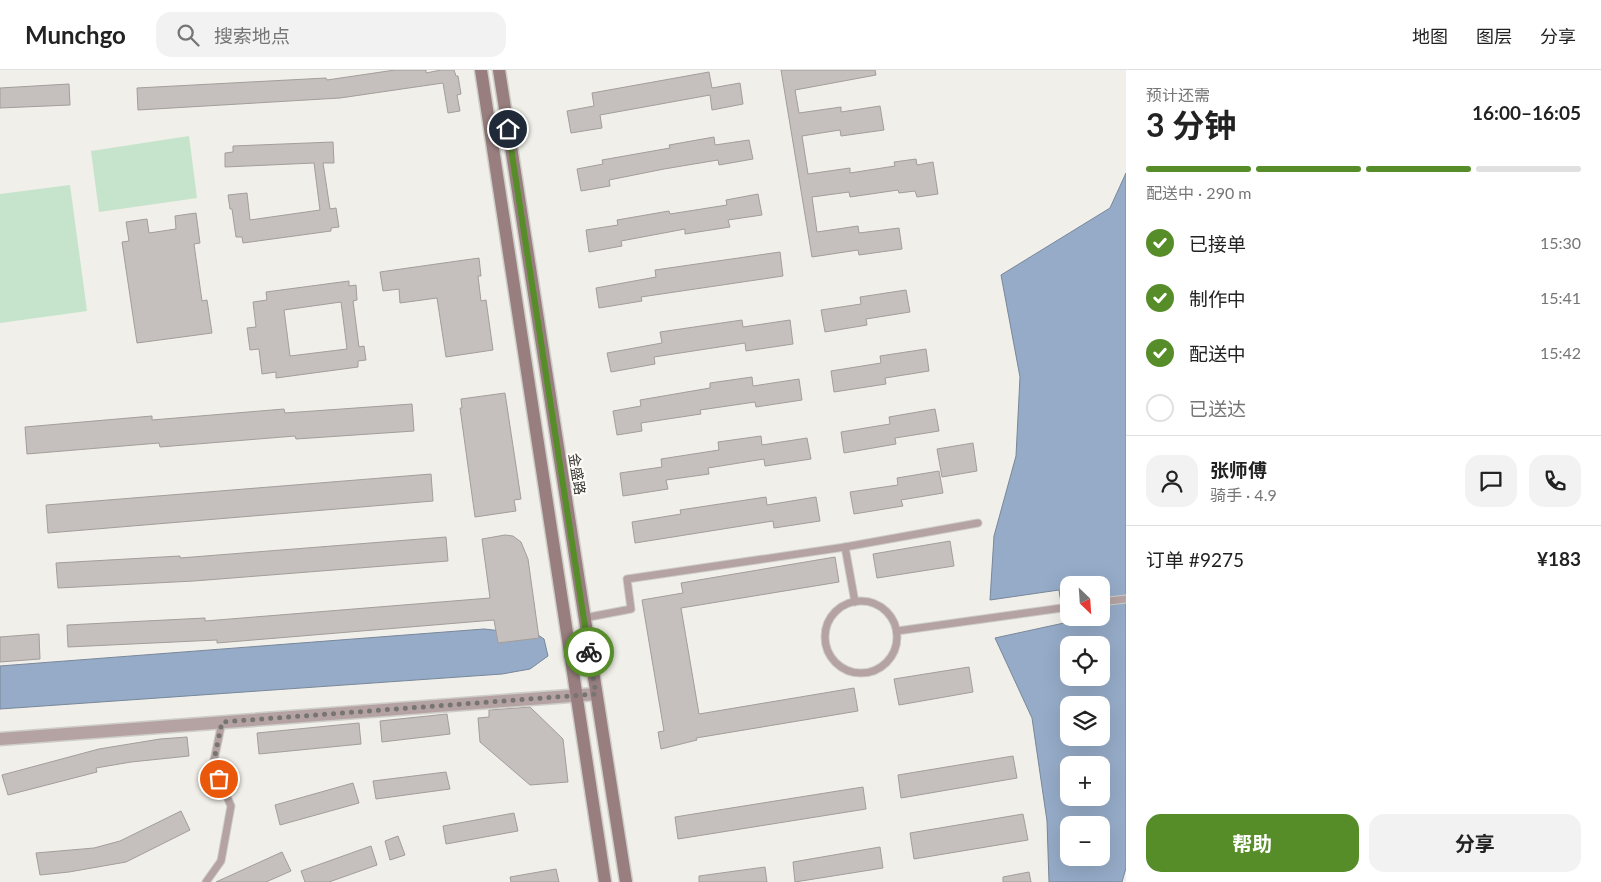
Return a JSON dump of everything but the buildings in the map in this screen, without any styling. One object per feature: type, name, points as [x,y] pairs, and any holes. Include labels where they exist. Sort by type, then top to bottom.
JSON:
[{"type":"street","points":[[480,70],[605,882]]},
{"type":"street","name":"金盛路","points":[[499,70],[626,882]]},
{"type":"street","points":[[0,739],[596,694]]},
{"type":"lane","points":[[584,618],[631,609],[627,579],[845,547],[978,524]]},
{"type":"lane","points":[[845,547],[855,602]]},
{"type":"lane","points":[[1110,601],[1126,599]]},
{"type":"lane","points":[[855,602],[869,602],[882,608],[892,618],[897,631],[897,645],[891,658],[881,668],[868,673],[854,672],[841,667],[831,657],[826,644],[826,630],[832,617],[842,607],[855,602]]},
{"type":"lane","points":[[897,631],[1060,608]]},
{"type":"lane","points":[[206,882],[221,861],[231,806],[213,765],[222,722]]},
{"type":"green space","points":[[189,136],[197,198],[99,212],[91,151]]},
{"type":"green space","points":[[70,185],[87,311],[0,323],[0,194]]},
{"type":"water","points":[[1126,173],[1126,868],[1122,882],[1049,882],[1047,821],[1032,718],[995,638],[1060,624],[1060,626],[1110,626],[1110,576],[1060,576],[1060,597],[1059,590],[990,600],[994,536],[1016,456],[1020,377],[1001,275],[1110,208]]},
{"type":"water","points":[[484,629],[538,635],[544,639],[548,656],[530,669],[502,674],[0,709],[0,666]]},
{"type":"way so far","points":[[219,779],[213,765],[222,722],[596,694],[589,652]]},
{"type":"route","points":[[508,129],[589,652]]}]
